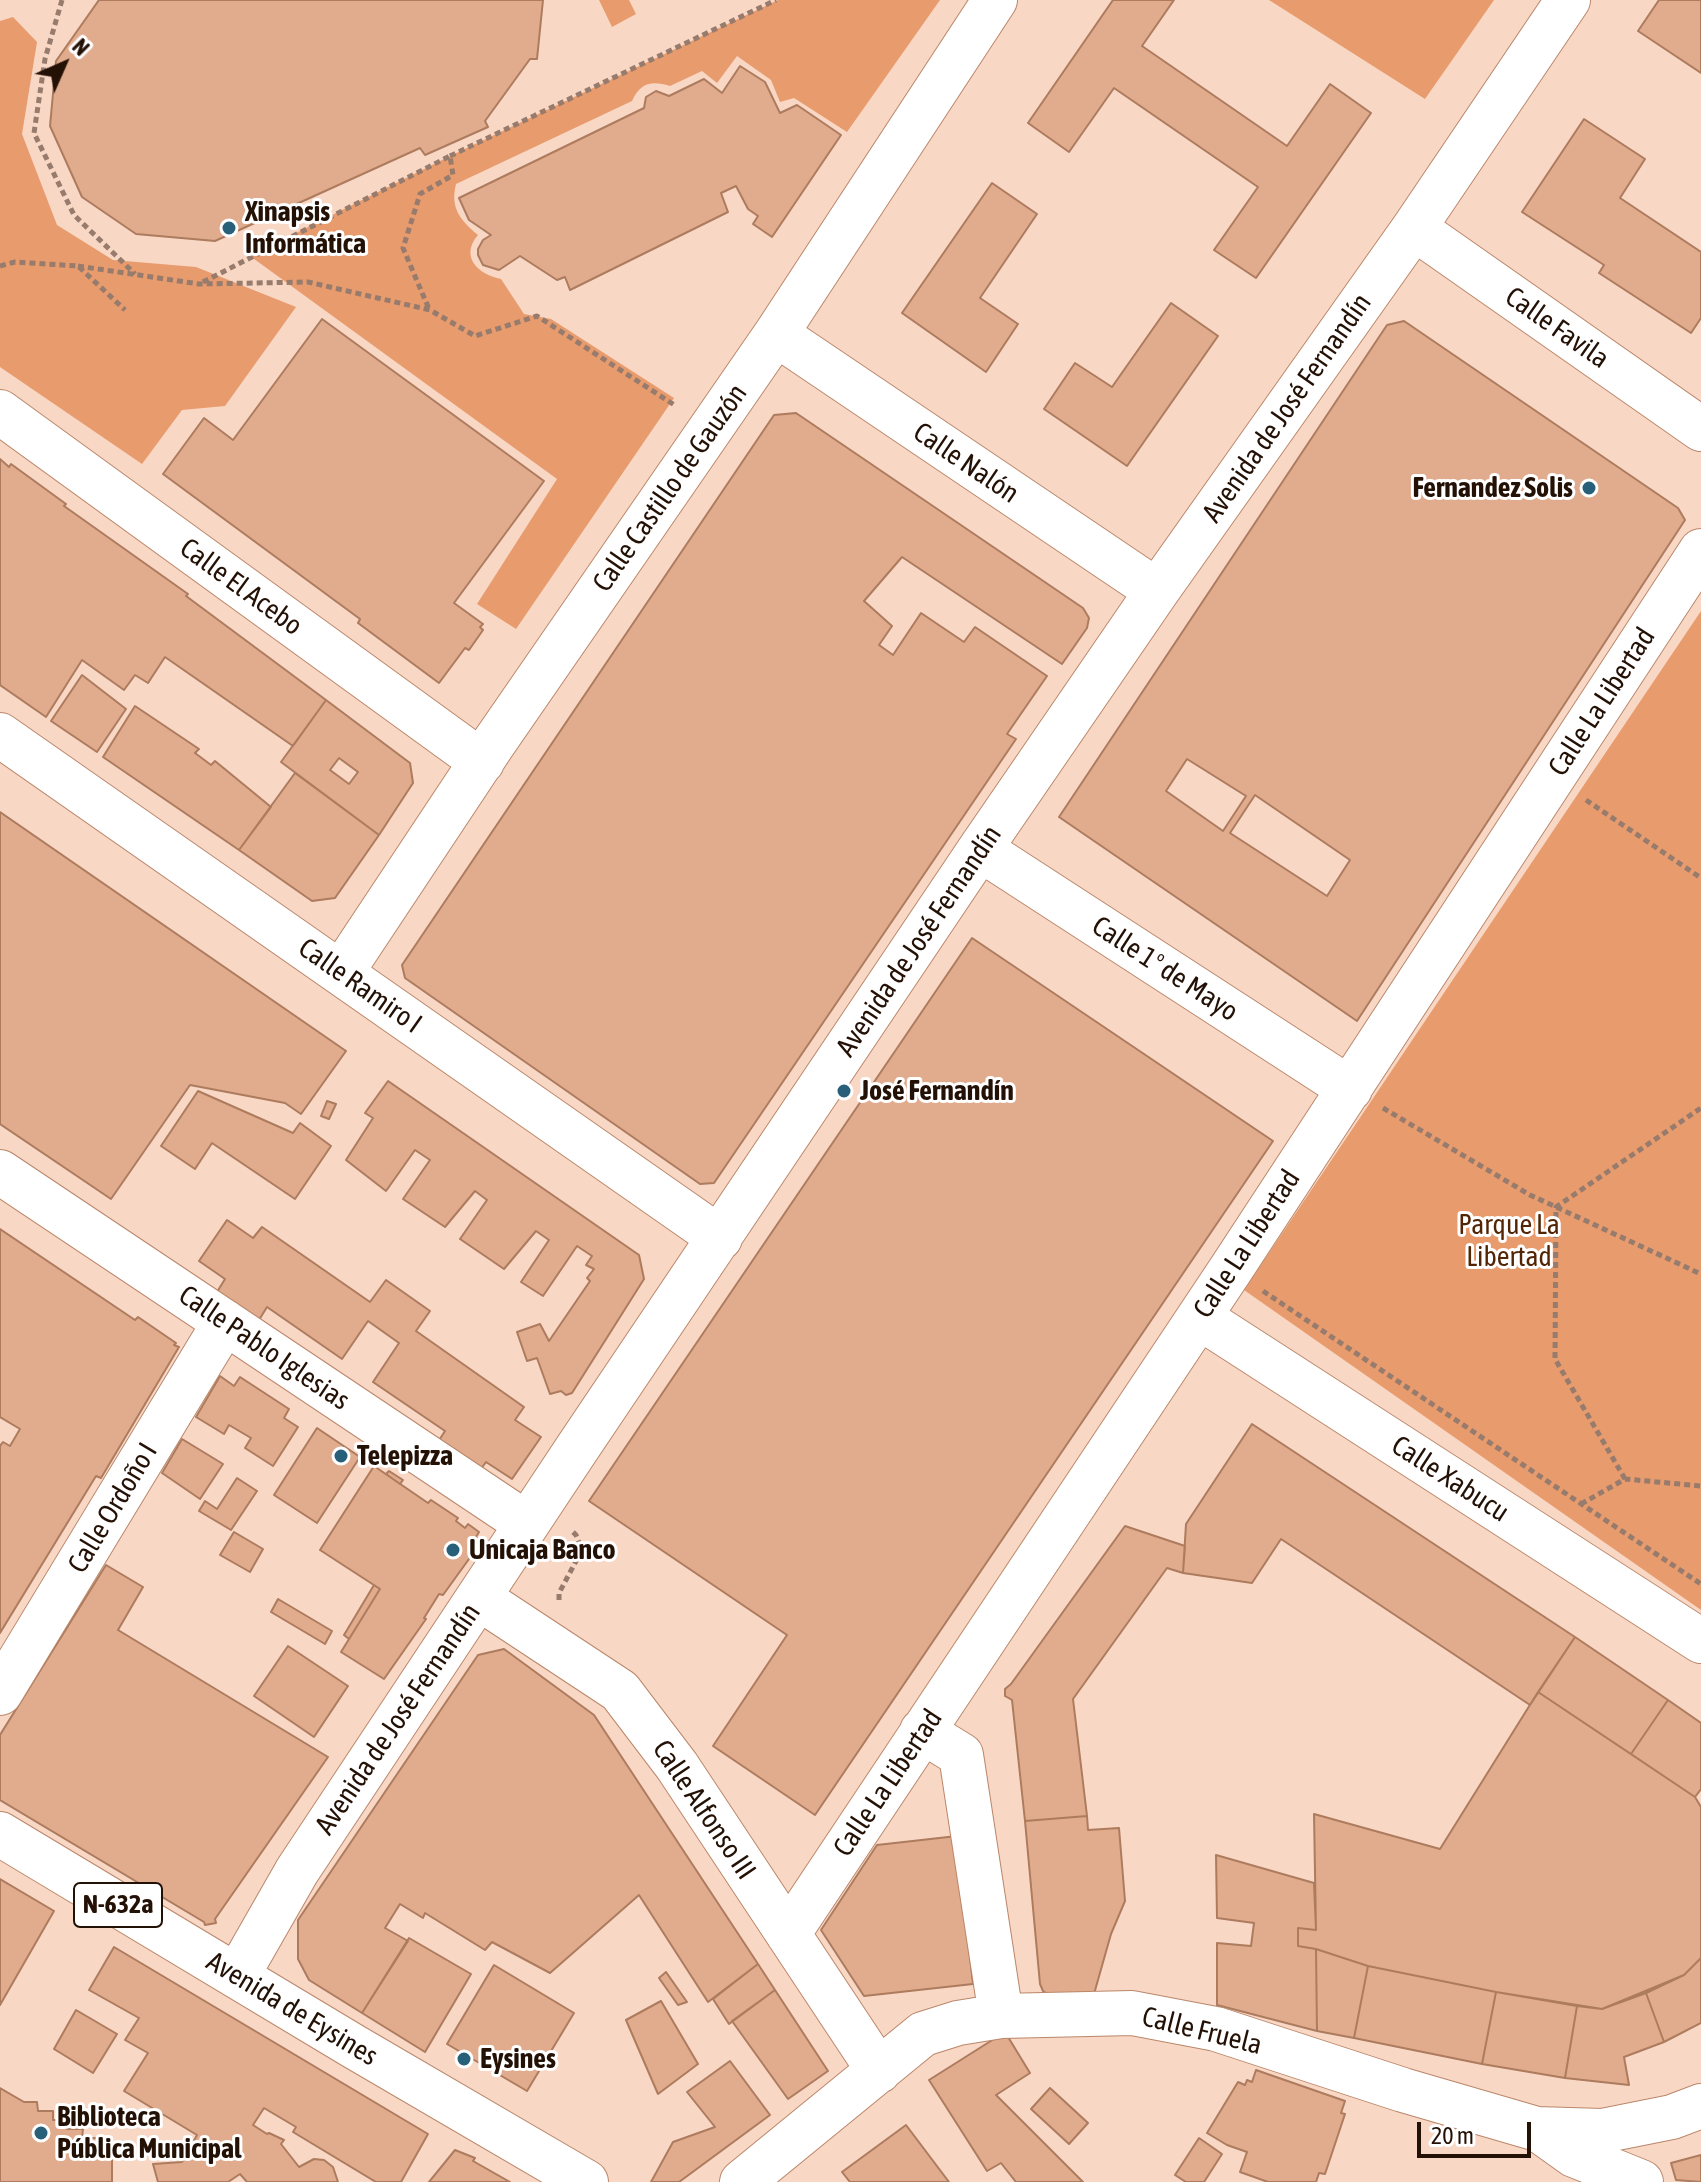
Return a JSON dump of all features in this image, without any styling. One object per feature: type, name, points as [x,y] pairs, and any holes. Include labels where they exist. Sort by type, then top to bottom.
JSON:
[{"type":"street","name":"Calle Castillo de Gauzón","points":[[341,973],[776,334],[995,0]]},
{"type":"street","name":"Avenida de José Fernandín","points":[[237,1976],[297,1871],[980,849],[1157,591],[1414,228],[1568,0]]},
{"type":"street","name":"Calle Favila","points":[[1414,228],[1701,429]]},
{"type":"street","name":"Calle Nalón","points":[[776,334],[1157,591]]},
{"type":"street","name":"Calle El Acebo","points":[[0,412],[482,762]]},
{"type":"street","name":"Calle La Libertad","points":[[788,1934],[1350,1089],[1701,551]]},
{"type":"street","name":"Calle Ramiro I","points":[[0,735],[720,1238]]},
{"type":"street","name":"Calle 1º de Mayo","points":[[980,849],[1350,1089]]},
{"type":"street","name":"Calle Pablo Iglesias","points":[[0,1172],[527,1524]]},
{"type":"street","name":"Calle Xabucu","points":[[1199,1317],[1701,1641]]},
{"type":"street","name":"Calle Ordoño I","points":[[0,1693],[225,1322]]},
{"type":"street","name":"Calle Alfonso III","points":[[479,1598],[620,1691],[677,1766],[879,2071]]},
{"type":"street","points":[[922,1731],[961,1755],[1001,2016]]},
{"type":"street","name":"Avenida de Eysines","points":[[0,1834],[586,2182]]},
{"type":"street","name":"Calle Fruela","points":[[742,2182],[923,2034],[958,2023],[1001,2016],[1132,2013],[1216,2029],[1403,2090],[1537,2129],[1602,2131],[1672,2117],[1701,2106]]},
{"type":"street","points":[[1537,2129],[1574,2155],[1641,2182]]},
{"type":"path","points":[[62,0],[45,59],[34,133],[74,215],[136,275]]},
{"type":"path","points":[[199,284],[450,156],[776,0]]},
{"type":"path","points":[[430,310],[403,248],[420,194],[453,175],[450,156]]},
{"type":"path","points":[[0,266],[15,262],[78,266],[199,284],[308,282],[430,310],[475,336],[537,316],[711,429]]},
{"type":"path","points":[[78,266],[125,310]]},
{"type":"path","points":[[1553,777],[1701,878]]},
{"type":"path","points":[[1350,1089],[1530,1195],[1701,1274]]},
{"type":"path","points":[[1556,1207],[1701,1108]]},
{"type":"path","points":[[1556,1207],[1555,1359],[1625,1479]]},
{"type":"path","points":[[1231,1269],[1701,1584]]},
{"type":"path","points":[[1581,1504],[1625,1479],[1701,1486]]},
{"type":"green space","points":[[599,0],[629,0],[636,14],[612,27]]},
{"type":"green space","points":[[778,0],[940,0],[847,132],[794,98],[780,102],[771,80],[737,56],[717,83],[702,71],[670,86],[647,84],[632,101],[456,184],[454,200],[458,213],[478,235],[470,251],[474,264],[485,274],[501,279],[524,314],[551,319],[674,398],[516,629],[477,604],[557,479],[250,256],[450,156]]},
{"type":"green space","points":[[1269,0],[1494,0],[1425,99]]},
{"type":"green space","points":[[13,17],[37,42],[22,134],[57,225],[113,260],[196,267],[296,307],[225,406],[182,410],[142,464],[0,367],[0,21]]},
{"type":"green space","name":"Parque La Libertad","points":[[1701,611],[1701,1610],[1244,1290]]},
{"type":"building","points":[[99,0],[543,0],[537,59],[530,59],[485,121],[488,127],[425,155],[420,148],[215,241],[136,234],[82,197],[50,126],[56,61]]},
{"type":"building","points":[[1113,0],[1174,0],[1142,46],[1287,146],[1330,84],[1371,113],[1256,278],[1214,250],[1258,187],[1114,88],[1069,152],[1028,123]]},
{"type":"building","points":[[1659,0],[1701,0],[1701,73],[1638,31]]},
{"type":"building","points":[[740,66],[765,82],[780,113],[797,105],[841,135],[772,237],[753,224],[758,216],[748,209],[736,186],[721,193],[728,212],[570,290],[565,277],[557,280],[520,256],[499,270],[483,265],[478,249],[483,240],[491,235],[469,220],[459,198],[644,108],[646,97],[656,91],[669,96],[704,79],[722,93]]},
{"type":"building","points":[[1584,119],[1645,159],[1620,198],[1701,252],[1701,318],[1691,333],[1599,273],[1604,265],[1522,212]]},
{"type":"building","points":[[992,183],[1037,214],[980,298],[1018,324],[986,372],[902,313]]},
{"type":"building","points":[[1171,303],[1218,336],[1127,466],[1044,409],[1075,363],[1112,387]]},
{"type":"building","points":[[322,319],[544,481],[454,603],[483,624],[480,627],[483,630],[439,683],[358,623],[360,619],[163,474],[204,418],[233,440]]},
{"type":"building","points":[[1404,321],[1678,508],[1685,520],[1357,1021],[1059,817],[1387,325]]},
{"type":"building","points":[[796,413],[1083,608],[1089,618],[1087,628],[1062,664],[902,557],[864,601],[892,626],[879,645],[893,655],[921,613],[964,642],[975,627],[1047,676],[1007,734],[1016,739],[714,1183],[700,1184],[405,978],[402,965],[774,415]]},
{"type":"building","points":[[0,459],[188,594],[186,596],[326,700],[293,746],[165,657],[148,683],[135,675],[124,690],[82,660],[46,717],[0,685]]},
{"type":"building","points":[[82,675],[126,709],[97,752],[51,721]]},
{"type":"building","points":[[326,700],[410,763],[413,783],[379,835],[281,762]],"holes":[[[339,758],[358,772],[349,784],[330,770]]]},
{"type":"building","points":[[135,706],[199,749],[195,753],[211,765],[215,761],[271,807],[239,850],[103,757]]},
{"type":"building","points":[[1187,759],[1246,796],[1223,831],[1166,791]]},
{"type":"building","points":[[295,773],[379,835],[335,898],[312,901],[239,850]]},
{"type":"building","points":[[1255,795],[1350,860],[1327,896],[1230,833]]},
{"type":"building","points":[[0,812],[346,1051],[301,1114],[285,1103],[190,1085],[111,1199],[0,1124]]},
{"type":"building","points":[[972,938],[1273,1141],[815,1815],[713,1746],[787,1635],[589,1501]]},
{"type":"building","points":[[388,1081],[639,1255],[644,1279],[572,1393],[566,1395],[561,1391],[550,1394],[537,1358],[527,1361],[517,1332],[540,1324],[549,1341],[590,1281],[587,1278],[594,1269],[586,1265],[592,1256],[577,1246],[543,1296],[521,1282],[549,1240],[536,1231],[504,1269],[460,1239],[487,1200],[475,1191],[445,1227],[403,1199],[430,1160],[415,1150],[386,1191],[346,1160],[373,1118],[365,1113]]},
{"type":"building","points":[[198,1091],[293,1133],[300,1123],[331,1146],[295,1199],[212,1143],[195,1169],[161,1146]]},
{"type":"building","points":[[327,1101],[336,1104],[329,1119],[321,1116]]},
{"type":"building","points":[[227,1220],[253,1238],[262,1227],[370,1302],[386,1280],[430,1311],[416,1331],[524,1407],[515,1420],[541,1437],[512,1479],[486,1462],[478,1473],[436,1445],[445,1431],[373,1382],[399,1343],[368,1321],[342,1359],[267,1307],[259,1320],[217,1292],[225,1279],[199,1261]]},
{"type":"building","points":[[0,1229],[135,1320],[138,1317],[179,1347],[101,1478],[96,1476],[0,1633],[0,1446],[3,1442],[10,1446],[20,1429],[0,1417]]},
{"type":"building","points":[[220,1376],[234,1386],[240,1377],[289,1409],[284,1418],[298,1427],[273,1466],[245,1448],[251,1438],[229,1425],[224,1434],[196,1417]]},
{"type":"building","points":[[1252,1424],[1575,1637],[1530,1705],[1281,1539],[1252,1583],[1183,1573],[1186,1524]]},
{"type":"building","points":[[317,1428],[360,1457],[317,1523],[274,1495]]},
{"type":"building","points":[[182,1439],[223,1464],[200,1499],[162,1473]]},
{"type":"building","points":[[374,1466],[428,1503],[431,1500],[458,1518],[456,1521],[465,1528],[468,1524],[479,1532],[476,1537],[482,1541],[443,1595],[439,1594],[426,1619],[384,1679],[341,1652],[380,1589],[320,1550]]},
{"type":"building","points":[[389,1471],[403,1480],[400,1484],[386,1474]]},
{"type":"building","points":[[237,1478],[257,1491],[231,1530],[199,1511],[205,1501],[217,1509]]},
{"type":"building","points":[[1125,1526],[1185,1546],[1183,1573],[1167,1568],[1073,1699],[1087,1816],[1025,1821],[1012,1700],[1005,1696],[1005,1689]]},
{"type":"building","points":[[234,1532],[263,1549],[250,1572],[220,1555]]},
{"type":"building","points":[[106,1565],[143,1587],[118,1630],[328,1757],[215,1919],[216,1923],[205,1925],[0,1800],[0,1735]]},
{"type":"building","points":[[374,1585],[380,1589],[349,1639],[344,1635]]},
{"type":"building","points":[[278,1599],[332,1631],[325,1644],[271,1612]]},
{"type":"building","points":[[1575,1637],[1668,1700],[1631,1754],[1538,1692]]},
{"type":"building","points":[[288,1646],[348,1686],[314,1737],[254,1696]]},
{"type":"building","points":[[504,1649],[594,1715],[758,1964],[708,2002],[639,1895],[550,1973],[492,1942],[485,1950],[425,1913],[423,1918],[400,1904],[385,1928],[408,1941],[362,2013],[309,1980],[298,1959],[298,1920],[478,1655]]},
{"type":"building","points":[[1538,1692],[1695,1797],[1701,1807],[1701,1958],[1684,1975],[1602,2009],[1496,1992],[1368,1966],[1298,1946],[1298,1928],[1316,1930],[1314,1814],[1440,1849]]},
{"type":"building","points":[[1668,1700],[1701,1723],[1701,1789],[1695,1797],[1631,1754]]},
{"type":"building","points":[[1087,1816],[1088,1830],[1119,1828],[1125,1901],[1111,1934],[1094,1994],[1049,1995],[1040,1984],[1025,1821]]},
{"type":"building","points":[[957,1836],[973,1984],[864,1996],[821,1930],[877,1845]]},
{"type":"building","points":[[1216,1855],[1314,1883],[1316,1930],[1298,1928],[1298,1946],[1316,1949],[1317,2031],[1217,2005],[1217,1943],[1251,1946],[1254,1923],[1217,1918]]},
{"type":"building","points":[[0,1879],[54,1911],[0,2005]]},
{"type":"building","points":[[409,1938],[471,1974],[425,2052],[362,2013]]},
{"type":"building","points":[[114,1947],[428,2134],[401,2182],[376,2182],[293,2132],[296,2127],[264,2108],[253,2125],[284,2140],[281,2144],[299,2167],[314,2159],[324,2160],[333,2167],[338,2182],[247,2182],[240,2174],[228,2182],[158,2182],[153,2164],[182,2162],[197,2135],[124,2091],[148,2053],[125,2040],[139,2018],[89,1990]]},
{"type":"building","points":[[1316,1949],[1368,1966],[1354,2038],[1317,2031]]},
{"type":"building","points":[[1701,1958],[1701,2023],[1664,2042],[1646,1993],[1684,1975]]},
{"type":"building","points":[[758,1964],[775,1990],[729,2024],[713,1999]]},
{"type":"building","points":[[494,1965],[574,2013],[527,2091],[447,2044]]},
{"type":"building","points":[[1368,1966],[1496,1992],[1482,2064],[1354,2038]]},
{"type":"building","points":[[666,1972],[687,2002],[678,2005],[659,1978]]},
{"type":"building","points":[[775,1990],[828,2071],[788,2099],[732,2021]]},
{"type":"building","points":[[1496,1992],[1577,2006],[1565,2078],[1482,2064]]},
{"type":"building","points":[[1646,1993],[1664,2042],[1624,2057],[1629,2085],[1565,2078],[1577,2006],[1602,2009]]},
{"type":"building","points":[[661,2001],[698,2064],[658,2094],[626,2020]]},
{"type":"building","points":[[76,2010],[117,2034],[93,2073],[54,2049]]},
{"type":"building","points":[[1005,2032],[1030,2073],[996,2095],[1083,2182],[1016,2182],[1001,2163],[987,2171],[929,2080]]},
{"type":"building","points":[[730,2061],[770,2115],[679,2182],[651,2182],[673,2142],[715,2127],[687,2092]]},
{"type":"building","points":[[1256,2070],[1345,2101],[1341,2113],[1345,2114],[1325,2174],[1319,2173],[1316,2182],[1268,2182],[1240,2172],[1247,2152],[1207,2133],[1238,2082],[1245,2085],[1247,2080],[1252,2082]]},
{"type":"building","name":"Biblioteca Pública Municipal","points":[[0,2088],[24,2102],[37,2102],[38,2111],[53,2111],[53,2120],[68,2120],[67,2129],[83,2129],[82,2138],[97,2138],[97,2145],[112,2145],[112,2182],[0,2182]]},
{"type":"building","points":[[1050,2088],[1088,2123],[1069,2144],[1031,2109]]},
{"type":"building","points":[[906,2125],[949,2182],[850,2182],[842,2172]]},
{"type":"building","points":[[1199,2138],[1222,2154],[1204,2182],[1186,2182],[1175,2175]]},
{"type":"building","points":[[455,2150],[475,2158],[473,2161],[510,2182],[429,2182]]},
{"type":"building","points":[[1701,2155],[1701,2182],[1676,2180],[1671,2163]]},
{"type":"place","name":"Xinapsis Informática","points":[[229,228]]},
{"type":"place","name":"Fernandez Solis","points":[[1589,488]]},
{"type":"place","name":"José Fernandín","points":[[844,1091]]},
{"type":"place","name":"Telepizza","points":[[341,1456]]},
{"type":"place","name":"Unicaja Banco","points":[[453,1550]]},
{"type":"place","name":"Eysines","points":[[464,2059]]},
{"type":"place","name":"Biblioteca Pública Municipal","points":[[41,2133]]}]
